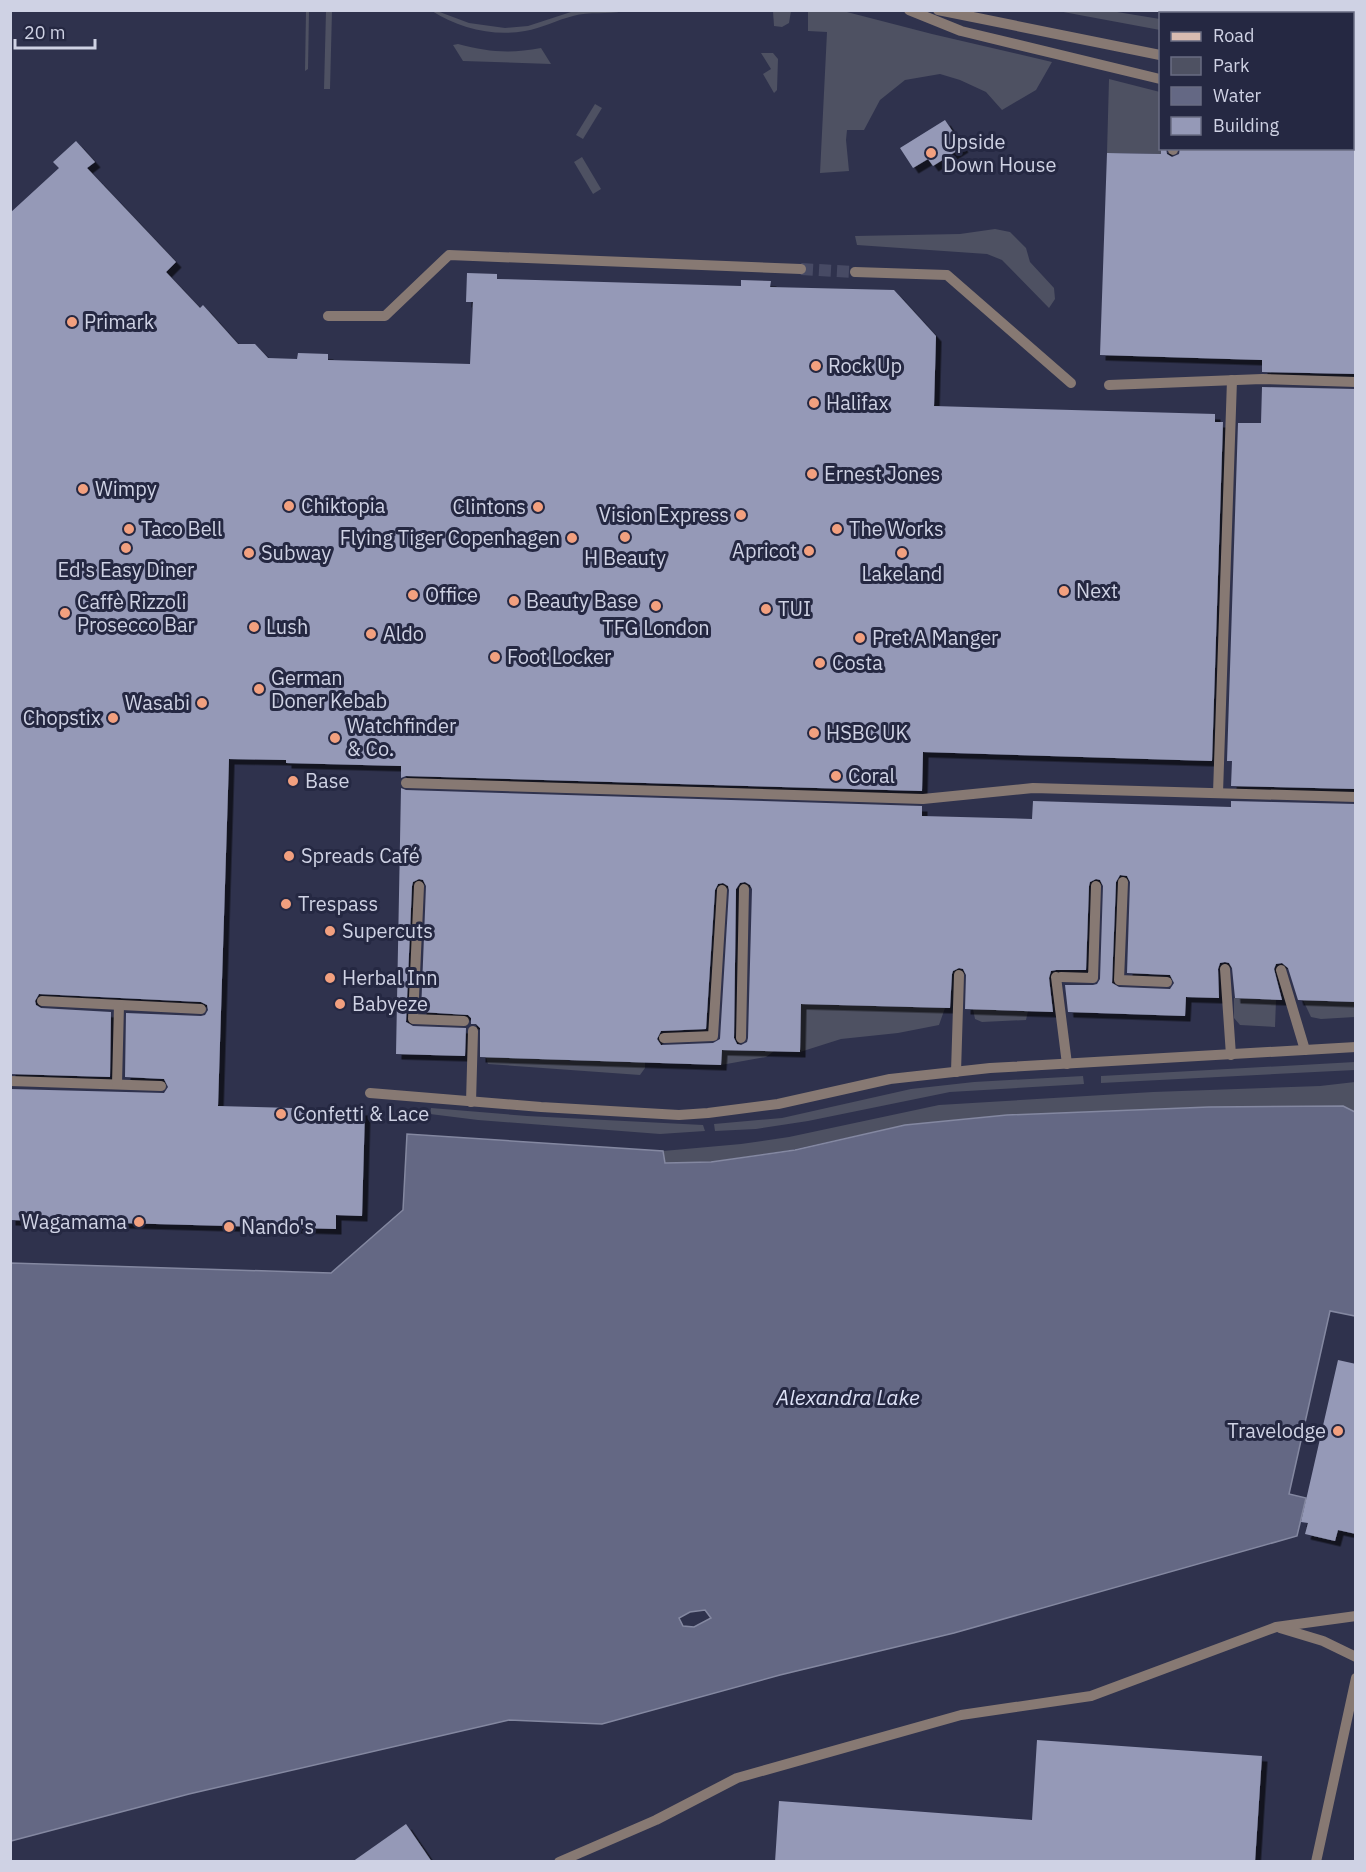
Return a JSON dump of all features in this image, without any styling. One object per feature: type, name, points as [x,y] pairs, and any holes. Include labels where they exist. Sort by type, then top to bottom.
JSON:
[{"type":"lane","points":[[909,10],[961,31],[1159,79]]},
{"type":"lane","points":[[938,10],[1159,55]]},
{"type":"lane","points":[[328,316],[385,316],[449,255],[801,269]]},
{"type":"lane","points":[[855,272],[947,275],[1071,383]]},
{"type":"lane","points":[[1218,793],[1233,380]]},
{"type":"lane","points":[[1108,385],[1233,380],[1356,382]]},
{"type":"lane","points":[[406,783],[923,799],[1033,788],[1356,797]]},
{"type":"lane","points":[[1123,882],[1119,980],[1167,982]]},
{"type":"lane","points":[[419,886],[413,1018],[464,1021]]},
{"type":"lane","points":[[1067,1064],[1059,977],[1093,978],[1096,886]]},
{"type":"lane","points":[[741,1038],[744,889]]},
{"type":"lane","points":[[664,1038],[713,1036],[722,890]]},
{"type":"lane","points":[[1225,969],[1231,1055]]},
{"type":"lane","points":[[1281,970],[1305,1050]]},
{"type":"lane","points":[[956,1072],[959,975]]},
{"type":"lane","points":[[42,1001],[201,1009]]},
{"type":"lane","points":[[117,1084],[119,1005]]},
{"type":"lane","points":[[471,1102],[473,1031]]},
{"type":"lane","points":[[370,1093],[471,1102],[679,1115],[778,1104],[890,1079],[990,1068],[1356,1047]]},
{"type":"lane","points":[[10,1081],[161,1086]]},
{"type":"lane","points":[[559,1862],[656,1820],[737,1778],[961,1715],[1091,1696],[1276,1627],[1356,1616]]},
{"type":"lane","points":[[1276,1627],[1323,1641],[1356,1657]]},
{"type":"lane","points":[[1316,1862],[1356,1678]]},
{"type":"green space","points":[[306,11],[309,11],[308,69],[305,71]]},
{"type":"green space","points":[[326,11],[332,11],[330,89],[324,89]]},
{"type":"green space","points":[[432,11],[469,23],[505,28],[528,26],[574,11],[623,11],[579,15],[531,30],[501,33],[477,30],[453,22]]},
{"type":"green space","points":[[773,11],[791,11],[789,23],[782,27],[774,26]]},
{"type":"green space","points":[[808,11],[843,11],[1052,62],[1036,90],[1002,110],[986,92],[960,80],[940,74],[905,80],[880,100],[864,130],[847,130],[849,171],[820,173],[827,32],[808,31]]},
{"type":"green space","points":[[1058,11],[1111,11],[1159,19],[1159,30]]},
{"type":"green space","points":[[453,45],[499,51],[541,48],[551,64],[463,61]]},
{"type":"green space","points":[[761,53],[773,53],[778,59],[777,90],[774,93],[763,74],[771,69]]},
{"type":"green space","points":[[1109,79],[1159,92],[1159,150],[1161,154],[1107,153]]},
{"type":"green space","points":[[595,104],[602,108],[583,139],[576,135]]},
{"type":"green space","points":[[582,157],[601,189],[593,194],[574,162]]},
{"type":"green space","points":[[995,229],[1010,232],[1026,248],[1030,262],[1054,288],[1055,299],[1049,308],[1002,260],[987,254],[857,245],[855,236],[960,234]]},
{"type":"green space","points":[[1234,998],[1276,1000],[1275,1027],[1240,1025],[1234,1018]]},
{"type":"green space","points":[[1303,1000],[1355,1002],[1355,1017],[1321,1019],[1311,1017]]},
{"type":"green space","points":[[801,1004],[945,1008],[939,1025],[898,1033],[841,1039],[800,1052]]},
{"type":"green space","points":[[973,1009],[1028,1011],[1026,1020],[982,1022],[975,1019]]},
{"type":"green space","points":[[722,1050],[774,1051],[766,1057],[721,1065]]},
{"type":"green space","points":[[486,1057],[645,1062],[645,1068],[640,1075],[488,1064]]},
{"type":"green space","points":[[1355,1062],[1355,1070],[1101,1083],[1101,1076]]},
{"type":"green space","points":[[1083,1076],[1084,1084],[950,1092],[808,1121],[756,1129],[715,1131],[714,1124],[782,1118],[911,1089],[974,1082]]},
{"type":"green space","points":[[1355,1082],[1355,1112],[1343,1106],[1209,1107],[1007,1115],[905,1125],[791,1150],[711,1162],[664,1163],[663,1151],[789,1137],[939,1105],[1153,1092],[1320,1086]]},
{"type":"green space","points":[[431,1108],[527,1116],[703,1125],[705,1131],[660,1134],[478,1120],[430,1114]]},
{"type":"water","name":"Alexandra Lake","points":[[1343,1106],[1355,1112],[1355,1316],[1330,1311],[1289,1494],[1306,1498],[1297,1536],[954,1633],[780,1675],[602,1724],[509,1720],[189,1794],[11,1841],[11,1263],[331,1273],[403,1210],[407,1134],[663,1151],[665,1163],[711,1162],[795,1150],[905,1125],[1007,1115],[1209,1107]],"holes":[[[705,1610],[711,1618],[694,1627],[683,1626],[679,1618],[690,1612]]]},
{"type":"building","points":[[945,120],[963,147],[933,166],[928,159],[913,168],[900,148]]},
{"type":"building","points":[[76,141],[95,162],[87,168],[176,262],[166,272],[200,308],[203,305],[238,344],[255,344],[268,358],[297,359],[298,353],[328,354],[328,360],[470,364],[473,302],[466,302],[467,273],[497,274],[497,279],[741,286],[741,280],[771,281],[770,287],[894,290],[936,336],[934,406],[1215,414],[1215,422],[1223,422],[1212,761],[923,752],[922,791],[406,776],[401,778],[401,766],[229,759],[218,1106],[365,1110],[362,1216],[336,1215],[336,1229],[10,1220],[10,1089],[164,1093],[168,1087],[164,1079],[125,1077],[126,1013],[201,1016],[205,1015],[208,1010],[207,1005],[201,1002],[39,994],[35,1001],[36,1005],[41,1008],[111,1012],[110,1077],[10,1074],[10,213],[59,168],[53,162]]},
{"type":"building","points":[[1356,148],[1356,374],[1262,372],[1262,360],[1100,355],[1107,153],[1161,154],[1161,150],[1166,150],[1167,154],[1172,157],[1179,154],[1180,150],[1354,150]]},
{"type":"building","points":[[1262,387],[1356,389],[1356,789],[1231,786],[1232,761],[1227,761],[1238,423],[1261,423]]},
{"type":"building","points":[[401,788],[406,790],[922,806],[922,816],[1032,819],[1033,801],[1231,807],[1231,801],[1356,804],[1356,1002],[1298,1000],[1288,968],[1282,963],[1276,964],[1274,969],[1282,1000],[1235,998],[1232,968],[1229,963],[1225,962],[1220,963],[1218,969],[1219,998],[1186,997],[1185,1016],[1068,1012],[1065,985],[1093,985],[1097,984],[1100,979],[1103,886],[1100,880],[1096,879],[1090,882],[1089,886],[1086,970],[1051,971],[1049,978],[1053,1012],[965,1009],[966,975],[963,969],[959,968],[952,974],[950,1008],[801,1004],[800,1052],[722,1050],[721,1065],[480,1057],[480,1028],[476,1024],[471,1024],[471,1018],[468,1015],[421,1012],[426,886],[423,880],[419,879],[413,882],[412,886],[406,1022],[413,1026],[466,1028],[465,1056],[396,1054]],"holes":[[[1120,875],[1127,876],[1130,882],[1127,973],[1170,975],[1174,983],[1170,989],[1119,987],[1112,983],[1116,882]],[[745,882],[752,889],[748,1038],[747,1042],[741,1045],[737,1044],[734,1038],[736,889],[740,883]],[[723,883],[728,886],[729,890],[720,1039],[713,1043],[661,1045],[657,1039],[661,1031],[706,1029],[715,890],[718,884]]]},
{"type":"building","name":"Travelodge","points":[[1338,1360],[1356,1364],[1356,1534],[1338,1530],[1335,1541],[1305,1534],[1308,1523],[1301,1522]]},
{"type":"building","points":[[1037,1740],[1262,1756],[1255,1862],[775,1862],[779,1801],[1032,1820]]},
{"type":"building","points":[[406,1824],[432,1862],[352,1862]]},
{"type":"tunnel","points":[[801,269],[855,272]]},
{"type":"place","name":"Upside Down House","points":[[931,153]]},
{"type":"place","name":"Primark","points":[[72,322]]},
{"type":"place","name":"Rock Up","points":[[816,366]]},
{"type":"place","name":"Halifax","points":[[814,403]]},
{"type":"place","name":"Ernest Jones","points":[[812,474]]},
{"type":"place","name":"Wimpy","points":[[83,489]]},
{"type":"place","name":"Chiktopia","points":[[289,506]]},
{"type":"place","name":"Clintons","points":[[538,507]]},
{"type":"place","name":"Vision Express","points":[[741,515]]},
{"type":"place","name":"Taco Bell","points":[[129,529]]},
{"type":"place","name":"The Works","points":[[837,529]]},
{"type":"place","name":"H Beauty","points":[[625,537]]},
{"type":"place","name":"Flying Tiger Copenhagen","points":[[572,538]]},
{"type":"place","name":"Ed's Easy Diner","points":[[126,548]]},
{"type":"place","name":"Apricot","points":[[809,551]]},
{"type":"place","name":"Subway","points":[[249,553]]},
{"type":"place","name":"Lakeland","points":[[902,553]]},
{"type":"place","name":"Next","points":[[1064,591]]},
{"type":"place","name":"Office","points":[[413,595]]},
{"type":"place","name":"Beauty Base","points":[[514,601]]},
{"type":"place","name":"TFG London","points":[[656,606]]},
{"type":"place","name":"TUI","points":[[766,609]]},
{"type":"place","name":"Caffè Rizzoli Prosecco Bar","points":[[65,613]]},
{"type":"place","name":"Lush","points":[[254,627]]},
{"type":"place","name":"Aldo","points":[[371,634]]},
{"type":"place","name":"Pret A Manger","points":[[860,638]]},
{"type":"place","name":"Foot Locker","points":[[495,657]]},
{"type":"place","name":"Costa","points":[[820,663]]},
{"type":"place","name":"German Doner Kebab","points":[[259,689]]},
{"type":"place","name":"Wasabi","points":[[202,703]]},
{"type":"place","name":"Chopstix","points":[[113,718]]},
{"type":"place","name":"HSBC UK","points":[[814,733]]},
{"type":"place","name":"Watchfinder & Co.","points":[[335,738]]},
{"type":"place","name":"Coral","points":[[836,776]]},
{"type":"place","name":"Base","points":[[293,781]]},
{"type":"place","name":"Spreads Café","points":[[289,856]]},
{"type":"place","name":"Trespass","points":[[286,904]]},
{"type":"place","name":"Supercuts","points":[[330,931]]},
{"type":"place","name":"Herbal Inn","points":[[330,978]]},
{"type":"place","name":"Babyeze","points":[[340,1004]]},
{"type":"place","name":"Confetti & Lace","points":[[281,1114]]},
{"type":"place","name":"Wagamama","points":[[139,1222]]},
{"type":"place","name":"Nando's","points":[[229,1227]]},
{"type":"place","name":"Travelodge","points":[[1338,1431]]}]
